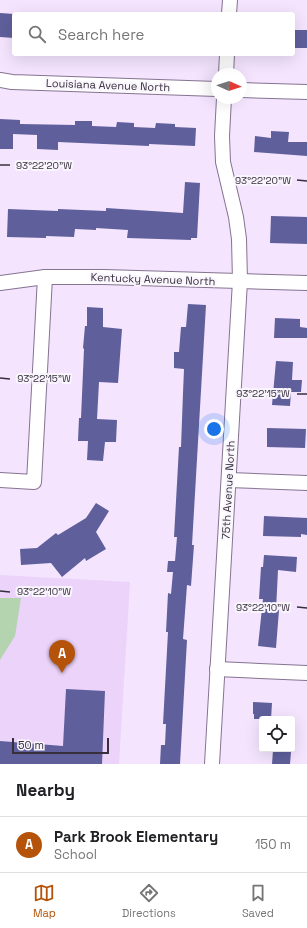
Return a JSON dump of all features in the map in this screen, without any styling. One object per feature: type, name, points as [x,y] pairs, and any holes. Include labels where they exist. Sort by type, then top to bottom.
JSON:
[{"type":"street","points":[[229,12],[230,0]]},
{"type":"street","points":[[226,68],[227,56]]},
{"type":"street","name":"Louisiana Avenue North","points":[[0,80],[12,82],[211,89]]},
{"type":"street","points":[[247,90],[307,92]]},
{"type":"street","name":"75th Avenue North","points":[[212,764],[240,281],[239,239],[236,217],[223,162],[222,136],[224,104]]},
{"type":"street","points":[[0,480],[34,482],[45,277]]},
{"type":"street","name":"Kentucky Avenue North","points":[[0,283],[45,277],[104,277],[307,283]]},
{"type":"street","points":[[229,480],[307,483]]},
{"type":"street","points":[[218,670],[307,673]]},
{"type":"shaded area","points":[[0,575],[130,582],[119,764],[0,764]]},
{"type":"green space","points":[[0,598],[21,598],[15,636],[0,660]]},
{"type":"building","points":[[0,13],[12,14],[12,38],[0,37]]},
{"type":"building","points":[[295,30],[307,30],[307,48],[295,48]]},
{"type":"building","points":[[0,119],[20,120],[20,124],[75,125],[75,121],[92,121],[92,126],[116,127],[117,122],[134,123],[134,127],[155,128],[156,123],[175,124],[175,127],[196,128],[195,146],[149,144],[149,146],[58,142],[58,150],[37,149],[37,135],[13,134],[13,149],[0,149]]},
{"type":"building","points":[[271,131],[289,132],[288,142],[307,142],[307,156],[254,152],[255,136],[271,138]]},
{"type":"building","points":[[185,182],[200,183],[197,238],[191,238],[191,240],[127,238],[128,230],[96,228],[96,230],[75,229],[74,237],[7,237],[8,209],[106,211],[106,208],[183,213]]},
{"type":"building","points":[[271,216],[307,217],[307,244],[270,243]]},
{"type":"building","points":[[188,304],[206,305],[192,545],[194,545],[191,586],[187,585],[183,639],[187,640],[180,764],[160,764],[161,745],[165,745],[166,724],[163,724],[168,632],[166,632],[168,593],[171,594],[173,572],[167,572],[168,561],[175,561],[177,537],[174,537],[179,447],[181,447],[184,369],[174,368],[174,352],[179,352],[181,327],[186,327]]},
{"type":"building","points":[[87,307],[103,308],[103,327],[122,329],[118,383],[99,382],[97,419],[117,420],[116,442],[105,442],[103,461],[87,460],[88,441],[78,441],[79,418],[81,418],[83,348],[85,326],[87,326]]},
{"type":"building","points":[[275,318],[300,319],[300,327],[307,328],[307,338],[274,338]]},
{"type":"building","points":[[276,361],[293,362],[292,380],[302,380],[301,392],[291,392],[290,406],[272,405]]},
{"type":"building","points":[[267,428],[306,429],[305,448],[267,447]]},
{"type":"building","points":[[96,503],[109,511],[96,532],[106,549],[86,561],[85,558],[62,577],[51,563],[21,565],[20,549],[37,548],[56,533],[58,535],[86,518]]},
{"type":"building","points":[[264,516],[307,518],[307,535],[301,534],[301,537],[263,536]]},
{"type":"building","points":[[264,555],[297,557],[296,572],[278,570],[276,610],[279,610],[276,648],[258,646],[263,599],[259,599],[261,567],[263,567]]},
{"type":"building","points":[[66,689],[105,691],[102,764],[0,764],[0,741],[63,746]]},
{"type":"building","points":[[253,702],[272,703],[271,716],[259,716],[259,719],[254,719]]},
{"type":"building","points":[[273,752],[291,752],[290,764],[272,764]]},
{"type":"place","name":"Park Brook Elementary","points":[[62,673]]}]
